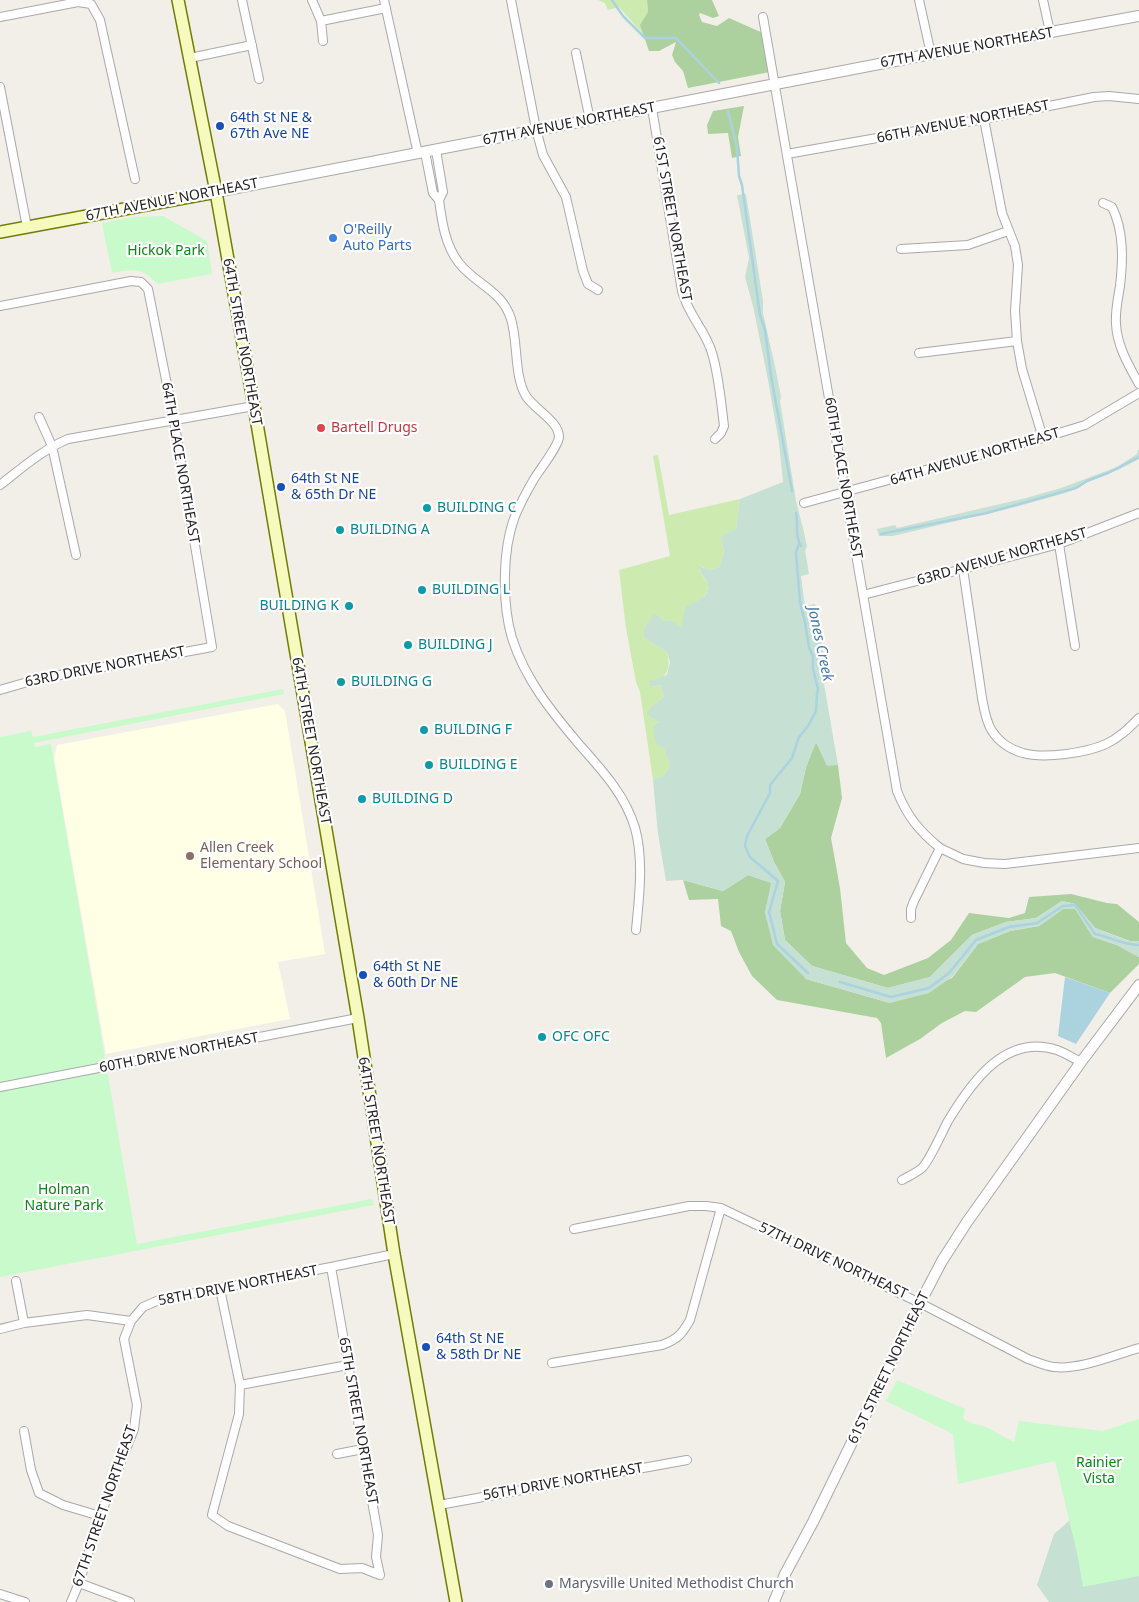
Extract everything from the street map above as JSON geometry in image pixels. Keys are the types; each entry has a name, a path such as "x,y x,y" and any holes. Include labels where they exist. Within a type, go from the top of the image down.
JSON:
{"main road":[{"name":"64TH STREET NORTHEAST","path":"178,0 216,192 254,406 358,1018 394,1254 456,1602"},
{"name":"67TH AVENUE NORTHEAST","path":"0,232 216,192"}],"street":[{"path":"242,0 259,79"},
{"path":"312,0 321,21 323,41"},
{"path":"511,0 536,129 543,155 566,197 583,271 588,284 598,290"},
{"path":"919,0 931,54"},
{"path":"1043,0 1050,32"},
{"path":"0,17 78,2 91,4 100,20 135,179"},
{"path":"321,21 385,4 421,153 433,193 439,200 450,250 459,264 488,287 500,300 511,319 520,381 525,396 557,427 559,438 528,489 514,517 505,568 505,598 508,618 518,654 540,696 616,788 630,813 636,828 640,848 636,930"},
{"name":"67TH AVENUE NORTHEAST","path":"216,192 536,129 1139,16"},
{"name":"60TH PLACE NORTHEAST","path":"763,17 897,791 903,808 917,827 940,848"},
{"path":"190,58 252,45"},
{"path":"576,52 590,120"},
{"path":"0,87 27,227"},
{"name":"66TH AVENUE NORTHEAST","path":"787,154 984,119 1094,97 1115,96 1139,99"},
{"name":"61ST STREET NORTHEAST","path":"652,108 682,291 686,304 712,352 715,367 724,426 715,440"},
{"path":"984,119 1002,213 1015,246 1018,265 1015,311 1017,341 1022,369 1043,438"},
{"path":"436,150 444,192 439,200"},
{"path":"1103,203 1112,207 1116,215 1121,241 1122,266 1116,308 1116,325 1127,362 1139,384"},
{"path":"901,249 968,245 1008,230"},
{"name":"64TH PLACE NORTHEAST","path":"0,306 131,281 141,282 148,289 174,420 212,647"},
{"path":"919,353 1017,341"},
{"name":"64TH AVENUE NORTHEAST","path":"804,503 1085,425 1139,393"},
{"path":"0,485 52,446 68,439 254,406"},
{"path":"39,417 52,446 76,555"},
{"name":"63RD AVENUE NORTHEAST","path":"863,595 1059,544 1139,513"},
{"path":"1059,544 1075,646"},
{"path":"963,569 986,717 992,731 1008,746 1022,753 1039,755 1075,752 1106,744 1121,736 1139,718"},
{"name":"63RD DRIVE NORTHEAST","path":"0,690 38,679 212,647"},
{"path":"911,918 911,909 914,901 940,848 963,859 1005,864 1139,848"},
{"name":"61ST STREET NORTHEAST","path":"774,1602 785,1574 813,1522 920,1302 942,1261 967,1222 1024,1145 1081,1062 1139,985"},
{"name":"60TH DRIVE NORTHEAST","path":"0,1087 358,1018"},
{"path":"902,1180 923,1167 950,1119 982,1072 994,1061 1007,1054 1026,1048 1043,1047 1058,1050 1081,1062"},
{"name":"57TH DRIVE NORTHEAST","path":"574,1229 689,1206 721,1208 920,1302 1028,1359 1044,1365 1066,1368 1078,1366 1139,1348"},
{"path":"552,1363 662,1345 675,1340 683,1332 690,1320 721,1208"},
{"name":"58TH DRIVE NORTHEAST","path":"131,1321 143,1307 159,1300 394,1254"},
{"name":"65TH STREET NORTHEAST","path":"240,1386 239,1414 212,1515 228,1526 340,1569 362,1568 380,1575 376,1557 378,1535 331,1267"},
{"path":"16,1281 24,1323"},
{"path":"220,1289 240,1386 348,1365"},
{"path":"0,1329 24,1323 87,1315 131,1321"},
{"name":"67TH STREET NORTHEAST","path":"71,1602 79,1583 100,1516 134,1428 137,1405 124,1338 131,1321"},
{"path":"24,1432 31,1470 39,1493 63,1505 100,1516"},
{"path":"337,1454 363,1450"},
{"name":"56TH DRIVE NORTHEAST","path":"439,1505 687,1460"},
{"path":"79,1583 130,1602"},
{"path":"0,1594 25,1602"}],"shaded area":[{"path":"746,194 763,301 763,313 781,397 780,401 796,501 807,547 805,550 809,574 801,576 805,606 815,604 824,656 822,657 826,683 824,684 838,765 827,766 816,742 806,767 800,794 780,828 765,839 774,862 785,882 780,911 785,940 812,966 888,988 930,977 972,935 1006,922 1036,918 1062,901 1075,904 1095,928 1129,941 1139,941 1139,957 1117,945 1093,937 1075,909 1063,909 1039,926 1010,931 978,944 952,977 929,993 890,1003 806,979 773,945 765,913 771,883 748,875 723,891 683,880 666,881 658,834 653,780 663,776 670,766 664,748 656,743 653,727 659,722 647,714 653,705 664,697 661,685 651,687 649,681 667,675 670,662 667,652 644,638 644,628 654,614 664,621 671,620 681,628 686,606 701,599 707,593 708,585 699,566 710,570 719,567 724,553 721,536 736,529 740,499 783,482 779,443 768,380 745,277 749,258 737,195"},
{"path":"1138,450 1139,459 1065,493 893,536 879,536 877,529 895,525 897,528 1061,488 1117,467 1137,454"},
{"name":"Allen Creek Elementary School","path":"278,704 285,711 325,954 278,962 290,1019 106,1054 54,759 57,745"},
{"path":"1139,1460 1139,1602 1049,1602 1037,1585 1054,1534"}],"green space":[{"path":"598,0 647,0 648,12 641,25 643,34 619,7 608,10 605,3"},
{"path":"647,0 712,0 719,16 713,18 700,13 702,22 717,26 729,18 763,33 775,71 688,88 683,71 672,55 676,42 659,51 649,51 640,25 648,12"},
{"path":"744,106 738,137 741,156 732,158 728,133 708,134 707,125 713,111"},
{"name":"Hickok Park","path":"163,216 207,241 212,274 157,284 152,278 142,272 131,270 112,273 102,223 133,217"},
{"path":"658,455 669,515 740,499 736,529 721,536 724,553 719,567 710,570 700,566 699,570 708,584 708,591 681,629 671,620 664,621 659,616 644,638 667,652 669,664 666,673 651,687 661,685 664,697 653,705 670,766 663,776 653,780 640,692 636,682 626,628 619,570 670,556 653,456"},
{"name":"Holman Nature Park","path":"283,689 284,694 34,743 35,747 51,744 137,1244 372,1199 374,1205 0,1277 0,737 31,731 33,737"},
{"path":"816,742 827,765 838,765 842,798 831,838 840,888 846,943 867,968 884,975 928,958 951,940 969,913 1009,918 1025,913 1029,897 1071,894 1117,904 1139,922 1139,941 1130,941 1095,928 1075,904 1062,901 1036,918 1006,922 972,935 930,977 888,988 812,966 785,940 780,911 785,882 774,862 765,839 780,828 800,794 806,767"},
{"path":"748,875 772,883 765,913 806,979 890,1003 952,978 978,944 1010,931 1039,926 1063,909 1075,908 1093,937 1117,945 1139,957 1139,964 1110,993 1055,973 1025,977 976,1012 965,1011 886,1058 881,1023 877,1018 777,1000 752,976 739,952 731,931 721,926 718,899 689,900 683,880 723,891"},
{"name":"Rainier Vista","path":"897,1380 965,1409 963,1419 984,1426 1014,1442 1019,1421 1103,1431 1139,1419 1139,1576 1083,1587 1077,1553 1055,1461 958,1484 953,1434 886,1401"}],"water":[{"path":"1065,977 1110,993 1076,1044 1058,1036"}],"waterway":[{"path":"612,0 623,16 645,38 676,38 719,83"},
{"path":"728,111 737,148 739,176 742,185 760,315 765,330 771,376 792,491"},
{"name":"Jones Creek","path":"881,534 987,513 1076,488 1139,457"},
{"path":"796,513 798,537 801,546"},
{"name":"Jones Creek","path":"799,544 796,552 800,602 809,647 813,656 813,669 818,689 816,711 808,726 799,737 792,758 770,785 770,793 747,836 745,846 750,857 778,881 769,912 777,944 808,973"},
{"name":"Jones Creek","path":"840,982 891,997 929,988 949,973 976,940 1009,927 1037,923 1063,906 1075,905 1095,934 1127,944 1139,945"}],"place":[{"name":"64th St NE & 67th Ave NE","path":"220,126"},
{"name":"O'Reilly Auto Parts","path":"333,238"},
{"name":"Bartell Drugs","path":"321,428"},
{"name":"64th St NE & 65th Dr NE","path":"281,487"},
{"name":"BUILDING C","path":"427,508"},
{"name":"BUILDING A","path":"340,530"},
{"name":"BUILDING L","path":"422,590"},
{"name":"BUILDING K","path":"349,606"},
{"name":"BUILDING J","path":"408,645"},
{"name":"BUILDING G","path":"341,682"},
{"name":"BUILDING F","path":"424,730"},
{"name":"BUILDING E","path":"429,765"},
{"name":"BUILDING D","path":"362,799"},
{"name":"Allen Creek Elementary School","path":"190,856"},
{"name":"64th St NE & 60th Dr NE","path":"363,975"},
{"name":"OFC OFC","path":"542,1037"},
{"name":"64th St NE & 58th Dr NE","path":"426,1347"},
{"name":"Marysville United Methodist Church","path":"549,1584"}]}
